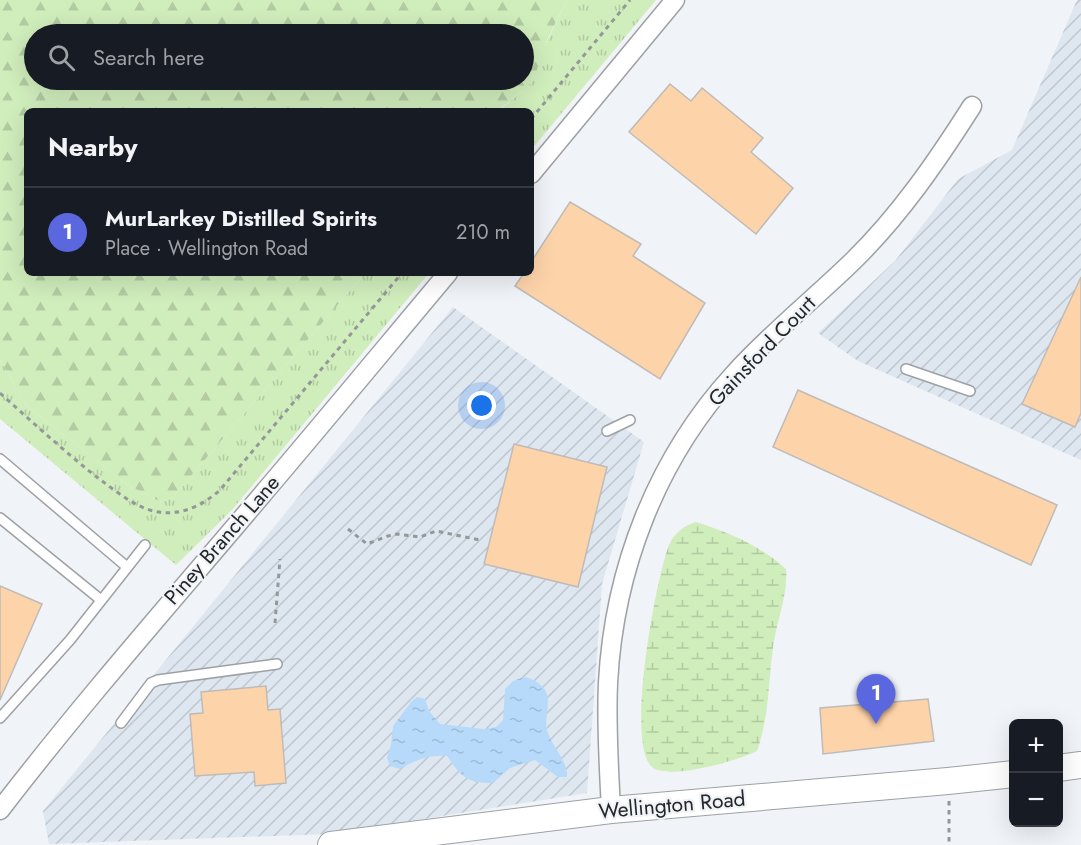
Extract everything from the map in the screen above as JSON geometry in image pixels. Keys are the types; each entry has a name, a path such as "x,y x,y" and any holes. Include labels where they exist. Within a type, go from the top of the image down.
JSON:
{"main road":[{"path":"1063,767 1081,765"},
{"name":"Wellington Road","path":"331,845 611,810 1009,775"}],"street":[{"path":"534,170 675,0"},
{"name":"Gainsford Court","path":"611,810 607,728 612,637 625,574 637,533 663,476 709,404 733,375 772,334 852,261 882,230 920,183 972,106"},
{"name":"Piney Branch Lane","path":"0,810 33,766 170,600 269,487 445,276"}],"lane":[{"path":"906,369 970,391"},
{"path":"606,431 630,420"},
{"path":"0,459 127,567"},
{"path":"0,518 101,600"},
{"path":"0,718 70,639 145,544"},
{"path":"121,723 151,683 158,680 277,664"}],"path":[{"path":"534,115 630,0"},
{"path":"0,393 73,458 114,490 153,511 182,512 197,507 220,490 399,276"},
{"path":"348,530 367,544 397,534 420,537 436,531 480,540"},
{"path":"275,623 280,559"},
{"path":"948,781 949,845"}],"shaded area":[{"path":"1077,0 1081,0 1081,460 858,361 818,333 895,261 958,179 1012,150"},
{"path":"453,307 644,442 602,584 587,793 328,834 49,844 43,811"}],"green space":[{"path":"0,0 567,0 547,40 534,78 534,24 24,24 24,90 524,90 501,108 24,108 24,276 362,276 172,498 161,502 126,484 26,405 0,360"},
{"path":"567,0 656,0 534,146 534,108 502,108 523,90 534,90 534,68"},
{"path":"362,276 427,276 232,510 176,565 0,419 0,360 26,405 126,484 161,502 172,498"},
{"path":"696,522 720,530 766,553 786,569 786,587 774,641 764,724 757,751 704,768 673,772 661,771 652,767 644,752 641,727 642,695 651,624 663,563 669,545 680,530"}],"water":[{"path":"524,677 537,682 546,692 547,730 565,765 567,777 558,777 535,760 510,768 493,783 471,780 456,769 447,756 423,759 400,769 390,766 387,758 393,726 417,697 425,699 429,711 440,724 484,729 496,727 503,720 505,689 513,681"}],"building":[{"path":"670,84 691,101 702,88 763,138 751,152 793,188 756,234 629,132"},
{"path":"570,202 641,244 633,256 705,303 660,379 515,286 522,276 534,276 534,257"},
{"path":"1081,277 1081,413 1075,427 1022,404"},
{"path":"798,390 1057,505 1031,565 773,447"},
{"path":"514,444 607,467 578,587 484,564"},
{"path":"0,586 42,604 0,700"},
{"path":"266,686 268,710 280,709 286,783 255,786 254,772 195,776 190,714 203,713 201,692"},
{"path":"928,699 934,741 823,754 820,708"}],"place":[{"name":"MurLarkey Distilled Spirits","path":"876,724"}]}
